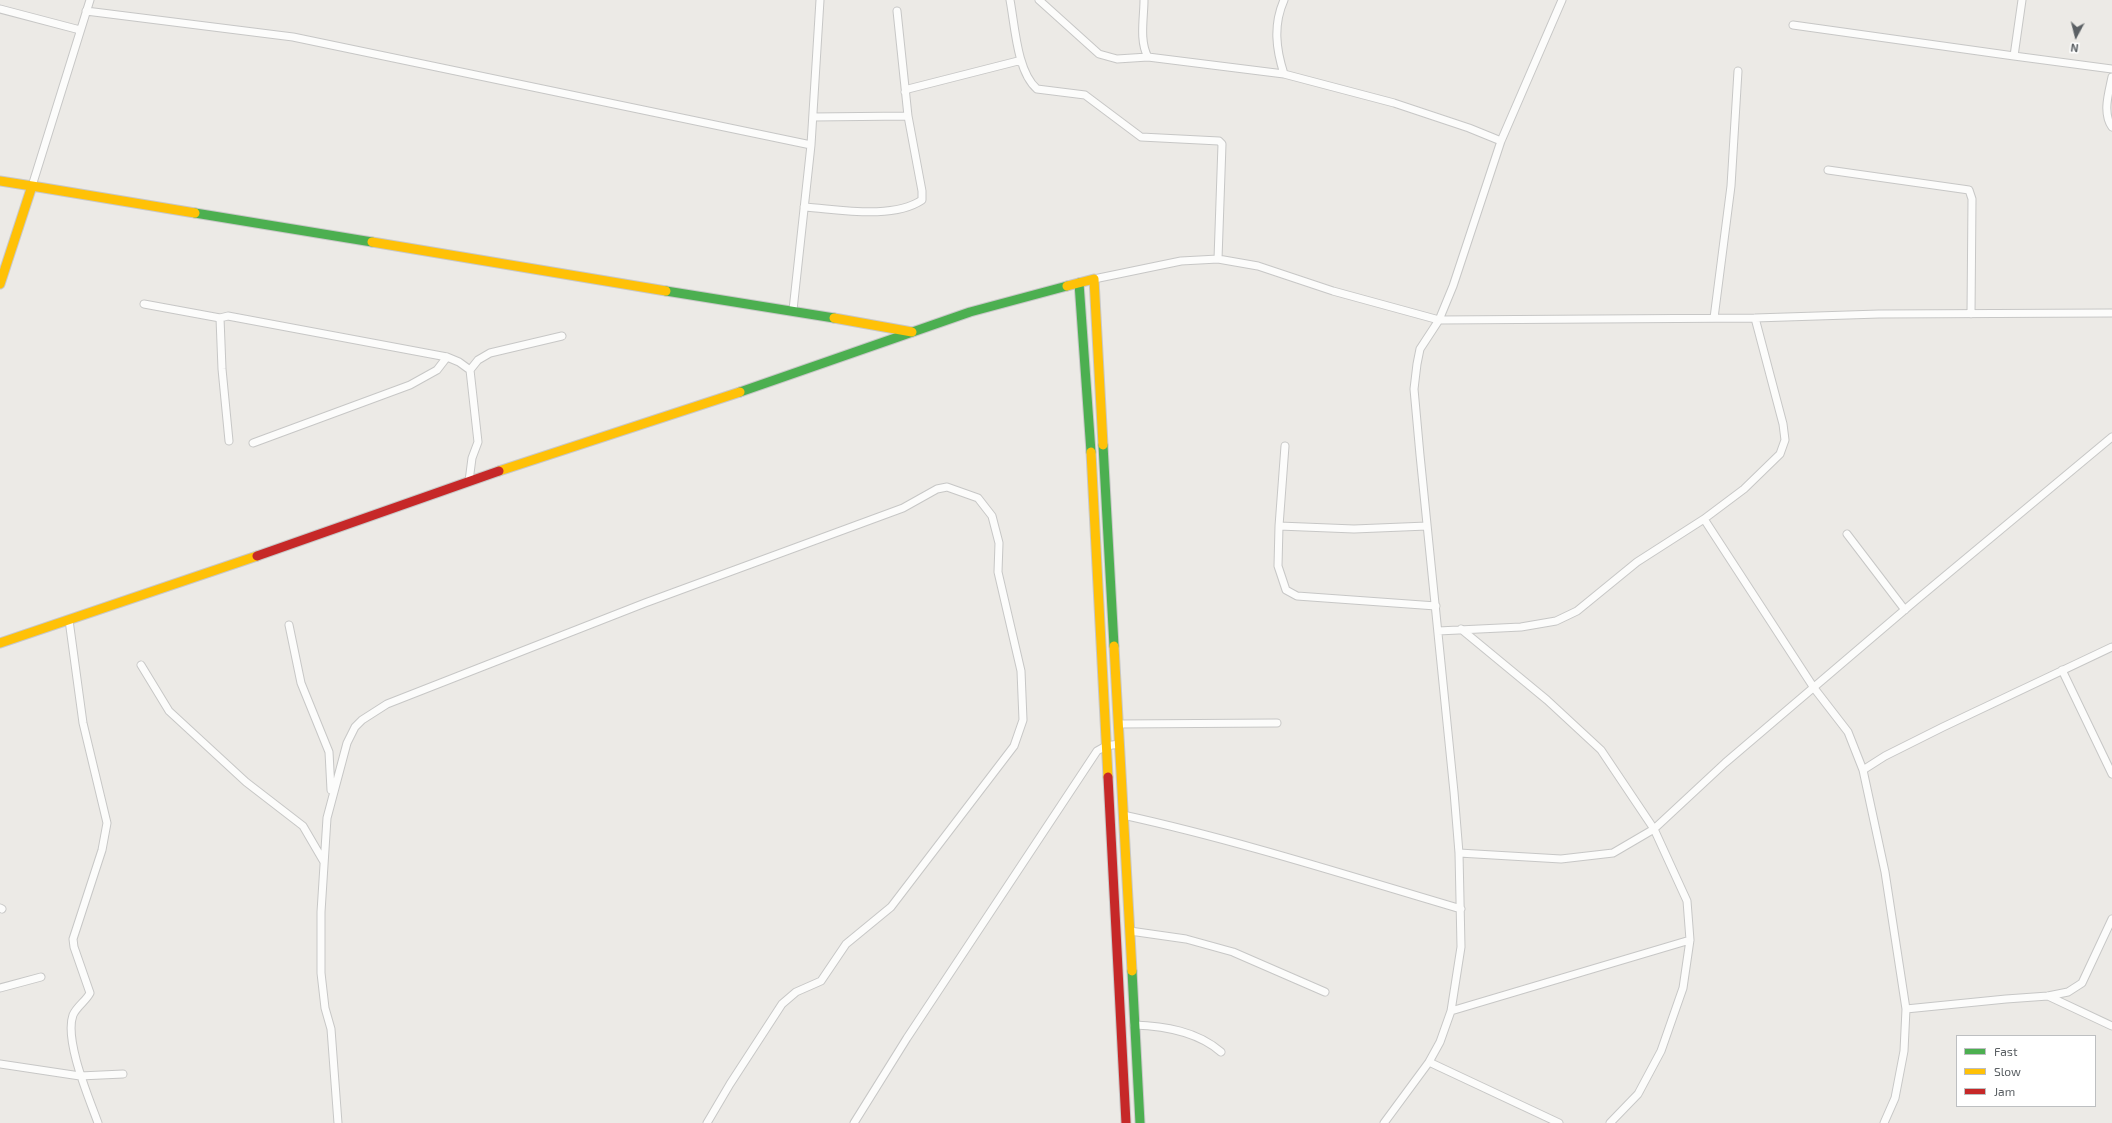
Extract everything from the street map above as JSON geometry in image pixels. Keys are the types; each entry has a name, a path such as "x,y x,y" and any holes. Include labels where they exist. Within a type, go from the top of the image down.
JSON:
{"street":[{"path":"0,284 90,0"},
{"path":"793,310 811,145 820,0"},
{"path":"1010,0 1020,62 1031,85 1037,89 1086,95 1142,137 1219,141 1222,144 1218,259"},
{"path":"1039,0 1099,54 1117,59 1148,57 1284,74 1394,103 1469,128 1501,141"},
{"path":"1144,0 1143,39 1144,50 1148,57"},
{"path":"1284,0 1276,29 1277,53 1284,74"},
{"path":"1384,1123 1429,1062 1440,1042 1451,1011 1461,947 1459,853 1414,389 1420,349 1439,320 1501,141 1562,0"},
{"path":"2014,56 2022,0"},
{"path":"0,9 80,30"},
{"path":"86,11 293,37 811,145"},
{"path":"804,207 875,211 901,209 913,206 922,200 922,191 908,116 897,11"},
{"path":"1793,25 2112,69"},
{"path":"905,92 908,89 1018,61 1020,62"},
{"path":"1714,318 1730,186 1738,71"},
{"path":"2112,77 2107,101 2107,114 2112,127"},
{"path":"813,117 908,116"},
{"path":"1828,170 1969,190 1972,199 1971,314"},
{"path":"0,181 678,294 793,310 913,332"},
{"path":"0,643 469,481 718,399 970,312 1094,279 1181,262 1218,259 1258,266 1333,291 1439,320 1755,318 1879,314 2112,313"},
{"path":"1094,279 1140,1123"},
{"path":"1079,283 1088,404 1126,1123"},
{"path":"144,304 220,318 228,316 447,357 459,362 470,370"},
{"path":"220,318 222,369 229,441"},
{"path":"1438,630 1521,627 1556,621 1577,611 1637,562 1704,519 1744,489 1780,454 1785,440 1783,424 1755,318"},
{"path":"469,481 472,458 478,442 470,370 478,360 490,353 562,336"},
{"path":"253,443 410,385 437,370 447,357"},
{"path":"1459,853 1561,859 1613,852 1654,829 1726,763 1904,610 2112,437"},
{"path":"1286,446 1279,526 1278,566 1286,590 1297,596 1436,606"},
{"path":"338,1123 331,1029 325,1008 321,973 321,912 327,818 331,796 348,743 355,727 362,720 387,704 645,603 903,508 937,489 948,487 978,498 992,516 999,543 998,572 1021,671 1023,720 1014,746 891,907 846,944 821,981 796,992 782,1004 730,1084 707,1123"},
{"path":"1704,519 1814,688 1848,732 1863,770 1885,872 1906,1010 1904,1051 1895,1098 1884,1123"},
{"path":"1279,526 1354,529 1427,526"},
{"path":"1847,534 1904,610"},
{"path":"69,620 83,723 107,823 102,850 73,939 74,947 90,993 73,1015 72,1026 80,1076 98,1123"},
{"path":"288,625 301,683 329,752 331,796"},
{"path":"1461,629 1547,700 1601,750 1654,829 1687,901 1690,940 1683,988 1660,1051 1638,1094 1610,1123"},
{"path":"1863,770 1885,756 1925,736 2112,647"},
{"path":"141,665 169,712 240,776 303,826 324,862"},
{"path":"2062,670 2112,774"},
{"path":"1118,724 1278,723"},
{"path":"854,1123 907,1038 1097,751 1106,746 1119,744"},
{"path":"1123,815 1185,828 1239,843 1461,909"},
{"path":"1906,1010 2048,996 2068,992 2082,983 2112,919"},
{"path":"1130,931 1186,939 1233,952 1325,992"},
{"path":"1451,1011 1690,940"},
{"path":"0,988 41,977"},
{"path":"2048,996 2112,1026"},
{"path":"1134,1025 1162,1026 1189,1034 1213,1046 1221,1052"},
{"path":"1429,1062 1559,1123"},
{"path":"0,1064 80,1076 124,1074"}],"traffic: fast":[{"path":"195,213 372,242"},
{"path":"1079,283 1091,452"},
{"path":"740,392 970,312 1067,286"},
{"path":"666,291 834,318"},
{"path":"1103,445 1114,646"},
{"path":"1132,971 1140,1123"}],"traffic: slow":[{"path":"0,181 32,186 0,284"},
{"path":"32,186 195,213"},
{"path":"372,242 666,291"},
{"path":"1067,286 1094,279 1103,445"},
{"path":"834,318 912,332"},
{"path":"499,471 740,392"},
{"path":"1091,452 1108,777"},
{"path":"0,643 257,556"},
{"path":"1114,646 1132,971"}],"traffic: jam":[{"path":"257,556 499,471"},
{"path":"1108,777 1126,1123"}]}
